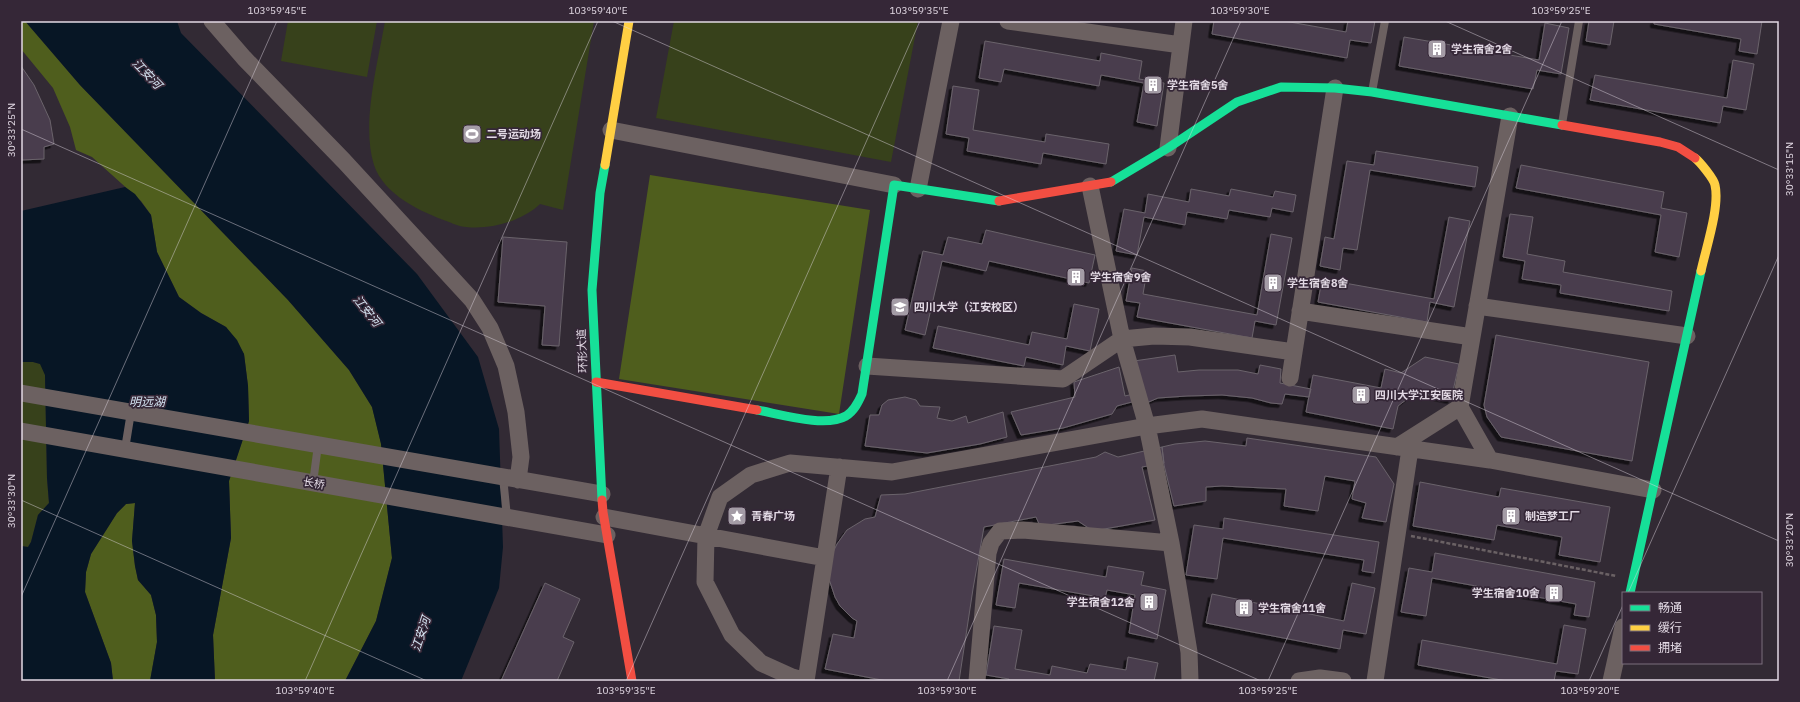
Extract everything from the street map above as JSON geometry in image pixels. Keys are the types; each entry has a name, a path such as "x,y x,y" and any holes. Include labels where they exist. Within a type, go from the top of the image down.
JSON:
{"street":[{"path":"212,21 244,58 397,217 472,300 490,328 506,366 516,412 521,457 507,478"},
{"name":"环形大道","path":"629,21 600,193 592,290 604,517 632,681"},
{"path":"918,189 951,21"},
{"path":"1008,21 1181,45"},
{"path":"1168,148 1184,21"},
{"path":"611,130 894,185 1001,201 1110,183 1168,148 1237,102 1281,87 1335,88 1372,92 1678,147 1699,161 1716,184 1716,204 1630,592"},
{"path":"1290,378 1335,88"},
{"path":"1490,460 1460,407 1510,116"},
{"path":"596,382 815,420 830,421 846,418 858,405 862,394 894,185"},
{"path":"1090,186 1122,339 1147,426 1172,543 1189,652 1190,681"},
{"path":"1477,306 1687,336"},
{"path":"1300,311 1472,337"},
{"path":"867,366 1063,379 1122,339 1154,336 1190,337 1294,352"},
{"path":"21,393 602,494"},
{"path":"1404,448 1460,407"},
{"path":"839,467 806,681 792,677 761,663 732,635 705,582 706,536 720,497 751,475 790,463 839,467 892,472 1147,426 1202,419 1490,460 1653,490"},
{"name":"长桥","path":"21,431 607,535"},
{"path":"1375,681 1405,487 1404,448"},
{"path":"604,517 825,558"},
{"path":"977,681 988,553 991,543 1000,531 1023,530 1172,543"},
{"path":"1611,681 1622,632"},
{"path":"1298,681 1320,678 1343,681"}],"lane":[{"path":"1372,92 1385,21"},
{"path":"1562,125 1579,21"},
{"path":"125,449 131,412"},
{"path":"313,483 318,445"},
{"path":"505,517 507,478"}],"path":[{"path":"1397,533 1633,580"}],"green space":[{"path":"21,21 25,21 80,85 288,300 349,370 372,407 381,443 392,558 376,621 345,681 215,681 213,635 231,538 229,481 249,421 248,386 244,354 226,327 201,313 179,297 157,252 151,215 141,201 92,157 76,150 70,127 53,88 21,49"},
{"path":"288,21 377,21 367,77 281,61"},
{"name":"二号运动场","path":"385,21 594,21 563,210 540,204 533,210 515,220 506,223 496,226 476,228 464,227 427,213 405,201 386,185 379,176 374,165 370,149 369,131 372,93"},
{"path":"674,21 918,21 891,162 656,118"},
{"path":"650,175 870,210 839,414 619,379"},
{"path":"21,362 41,364 45,375 47,478 49,503 38,515 31,542 28,547 21,546"},
{"path":"135,503 132,541 135,566 138,580 151,595 156,615 157,642 150,681 113,681 111,663 85,592 86,572 91,554 117,513 126,504"}],"water":[{"name":"江安河","path":"25,21 177,21 181,33 417,274 478,357 499,429 503,547 499,588 461,681 345,681 376,621 392,558 381,444 372,407 349,370 288,300 80,85"},
{"name":"明远湖","path":"125,187 135,194 151,215 157,252 179,297 201,313 226,327 237,340 244,354 248,386 249,421 229,481 231,538 213,635 215,681 150,681 157,642 156,615 151,595 138,580 135,566 132,541 135,503 126,504 117,513 91,554 86,572 85,592 111,663 113,681 21,681 21,546 28,547 31,542 38,515 49,503 47,478 45,375 40,364 33,362 21,362 21,211"}],"building":[{"path":"1214,21 1284,21 1346,32 1348,21 1375,21 1371,43 1350,40 1347,58 1212,34"},
{"path":"1589,21 1614,21 1610,45 1586,41"},
{"path":"1654,21 1762,21 1757,54 1739,51 1741,39 1654,24"},
{"name":"学生宿舍2舍","path":"1545,23 1569,28 1561,74 1537,70 1533,89 1399,66 1404,37 1539,60"},
{"name":"学生宿舍5舍","path":"985,41 1100,61 1101,53 1142,61 1139,79 1164,83 1157,126 1137,122 1144,83 1101,75 1099,86 1004,69 1001,82 979,78"},
{"path":"1733,60 1754,64 1746,110 1723,106 1720,123 1590,100 1595,75 1727,98"},
{"path":"21,66 34,85 50,120 54,144 44,147 44,159 21,160"},
{"path":"953,86 979,90 973,130 1045,142 1046,134 1109,144 1106,164 1043,153 1041,164 967,151 969,138 946,134"},
{"path":"1376,151 1478,167 1475,187 1370,170 1357,250 1343,248 1340,270 1320,266 1325,237 1334,239 1347,161 1374,165"},
{"path":"1521,165 1664,192 1661,208 1687,213 1679,257 1655,252 1661,215 1516,188"},
{"path":"1191,189 1229,196 1231,189 1273,197 1275,191 1296,195 1293,212 1272,208 1270,217 1229,210 1227,219 1187,212 1185,225 1144,217 1137,255 1116,251 1124,209 1145,213 1148,194 1189,202"},
{"path":"1510,214 1533,217 1527,254 1565,261 1563,272 1672,291 1669,311 1560,293 1561,285 1522,279 1525,261 1503,257"},
{"path":"1449,217 1470,221 1454,307 1430,302 1427,322 1318,302 1322,279 1434,299"},
{"name":"学生宿舍9舍","path":"986,230 1095,255 1089,283 989,261 986,271 942,261 925,335 905,330 923,251 943,255 948,237 982,244"},
{"name":"学生宿舍8舍","path":"1271,234 1292,238 1276,325 1255,321 1252,338 1137,317 1140,303 1126,301 1132,268 1147,271 1143,294 1257,315"},
{"path":"503,237 567,242 559,346 542,345 545,306 498,302"},
{"name":"学生宿舍9舍","path":"1074,304 1099,309 1090,351 1066,346 1063,365 1026,357 1024,366 933,348 938,326 1029,345 1032,332 1067,339"},
{"path":"1496,335 1649,362 1632,461 1501,437 1487,417 1484,405"},
{"path":"1175,355 1178,372 1199,370 1238,370 1258,374 1260,365 1281,369 1280,383 1311,389 1309,397 1285,394 1282,404 1252,398 1222,395 1187,396 1158,398 1144,404 1134,361"},
{"name":"四川大学江安医院","path":"1425,357 1459,364 1451,400 1416,392 1398,406 1393,429 1306,412 1313,375 1381,388 1385,369 1401,373"},
{"path":"1119,367 1125,396 1141,392 1143,399 1117,406 1112,414 1063,428 1021,435 1011,412 1075,397 1074,382"},
{"path":"905,397 916,400 920,406 940,407 937,418 952,421 966,416 968,423 1003,412 1007,437 980,444 927,453 865,446 870,415 879,415 882,405 888,400"},
{"path":"1247,438 1376,457 1394,484 1386,522 1362,518 1366,503 1352,499 1355,481 1325,476 1318,511 1284,506 1286,489 1222,486 1206,487 1206,501 1174,506 1164,465 1162,447 1205,441 1246,446"},
{"path":"1162,447 1164,463 1142,467 1155,520 1093,531 1078,521 1040,526 1036,517 984,527 959,681 887,681 825,669 833,634 854,638 857,621 840,606 835,597 829,579 832,554 847,530 865,519 875,517 881,495 905,494 1096,457 1105,452 1118,457"},
{"name":"制造梦工厂","path":"1420,482 1499,497 1501,488 1610,507 1600,562 1559,555 1562,537 1497,525 1494,540 1413,526"},
{"path":"1224,518 1379,542 1374,573 1362,571 1364,560 1223,538 1217,579 1186,575 1194,525 1223,529"},
{"name":"学生宿舍10舍","path":"1435,553 1595,582 1589,617 1574,615 1576,604 1432,578 1426,616 1401,612 1409,568 1432,572"},
{"name":"学生宿舍12舍","path":"1004,559 1106,577 1108,566 1144,572 1141,585 1166,590 1157,639 1129,633 1135,595 1107,590 1105,598 1019,583 1015,608 996,605"},
{"path":"545,583 580,599 563,637 574,642 557,681 501,681"},
{"name":"学生宿舍11舍","path":"1352,583 1375,588 1366,634 1343,630 1340,649 1206,623 1212,594 1344,621"},
{"path":"1564,625 1586,629 1578,674 1556,671 1554,681 1507,681 1418,665 1422,640 1557,664"},
{"path":"994,626 1022,630 1015,669 1050,675 1052,666 1087,673 1090,664 1126,670 1128,657 1158,663 1154,681 1009,681 1009,679 986,675"}],"traffic: fast":[{"path":"1111,182 1168,148 1237,102 1281,87 1335,88 1372,92 1562,125"},
{"path":"602,500 592,290 600,193 605,165"},
{"path":"757,410 802,419 826,421 846,416 857,404 862,394 894,185 999,201"},
{"path":"1630,592 1701,271"}],"traffic: slow":[{"path":"605,165 629,21"},
{"path":"1695,158 1712,179 1715,185 1716,194 1714,216 1701,271"}],"traffic: jam":[{"path":"1562,125 1660,142 1678,147 1695,158"},
{"path":"999,201 1111,182"},
{"path":"596,382 757,410"},
{"path":"602,500 632,681"}],"place":[{"name":"学生宿舍2舍","path":"1437,49"},
{"name":"学生宿舍5舍","path":"1153,85"},
{"name":"二号运动场","path":"472,134"},
{"name":"学生宿舍9舍","path":"1076,277"},
{"name":"学生宿舍8舍","path":"1273,283"},
{"name":"四川大学（江安校区）","path":"900,307"},
{"name":"四川大学江安医院","path":"1361,395"},
{"name":"青春广场","path":"737,516"},
{"name":"制造梦工厂","path":"1511,516"},
{"name":"学生宿舍10舍","path":"1554,593"},
{"name":"学生宿舍12舍","path":"1149,602"},
{"name":"学生宿舍11舍","path":"1244,608"}]}
